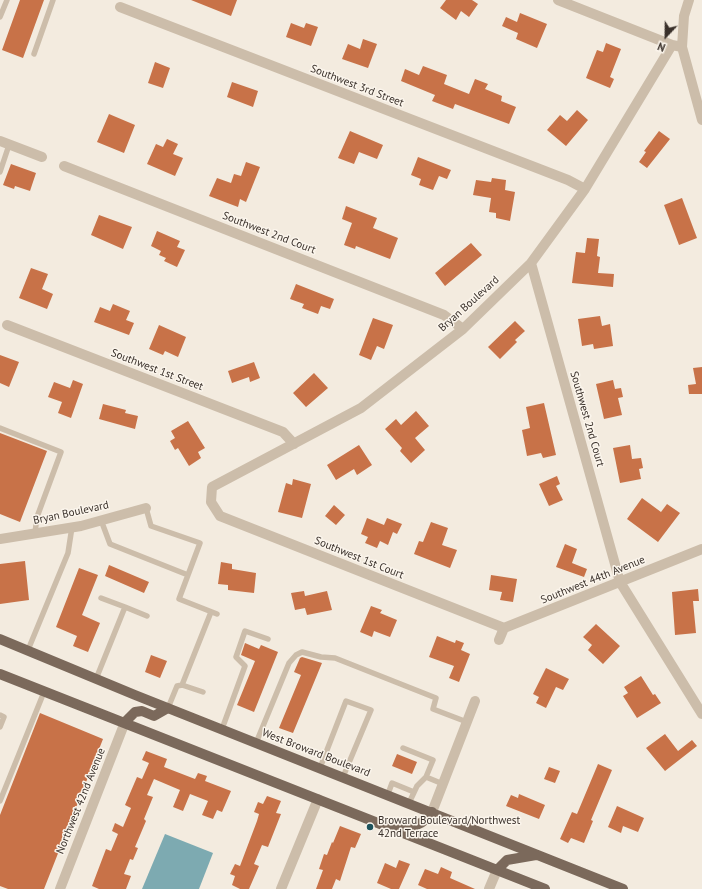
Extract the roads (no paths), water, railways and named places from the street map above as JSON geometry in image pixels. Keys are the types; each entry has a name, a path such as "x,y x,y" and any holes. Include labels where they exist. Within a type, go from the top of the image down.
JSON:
{"main road":[{"name":"West Broward Boulevard","path":"0,639 168,708 388,794 623,889"},
{"path":"0,674 125,722 545,889"},
{"path":"125,722 135,712 142,711 154,716 168,708"},
{"path":"395,830 417,826 427,819 432,812"},
{"path":"496,870 507,860 538,855"}],"street":[{"path":"558,0 677,46"},
{"path":"689,0 677,46 702,120"},
{"name":"Southwest 3rd Street","path":"120,7 568,180 585,189"},
{"name":"Bryan Boulevard","path":"211,502 212,487 361,408 463,329 530,263 585,189 677,46"},
{"path":"5,143 42,157"},
{"name":"Southwest 2nd Court","path":"64,166 444,315 463,329"},
{"name":"Southwest 2nd Court","path":"530,263 620,582"},
{"name":"Southwest 1st Street","path":"7,325 283,432 294,444"},
{"name":"Southwest 1st Court","path":"211,502 220,516 504,628"},
{"name":"Bryan Boulevard","path":"0,539 72,527 146,508"},
{"name":"Southwest 44th Avenue","path":"504,628 702,549"},
{"path":"620,582 702,714"},
{"path":"499,640 504,628"},
{"path":"432,812 476,701"},
{"name":"Northwest 42nd Avenue","path":"60,889 125,722"},
{"path":"282,889 318,799"},
{"path":"489,889 496,870"}],"lane":[{"path":"0,17 6,0"},
{"path":"34,54 53,0"},
{"path":"0,169 5,143"},
{"path":"0,428 61,452 37,518 35,533"},
{"path":"146,508 151,526 200,543 179,599 214,613 182,685"},
{"path":"101,520 110,544 188,575"},
{"path":"28,650 68,553 72,527"},
{"path":"101,598 147,616"},
{"path":"96,679 125,607"},
{"path":"222,729 245,666 236,657 245,631 268,639"},
{"path":"256,742 289,663 296,655 302,652 321,657 335,658 436,698 433,709 468,722"},
{"path":"168,708 177,686 182,685 203,692"},
{"path":"0,801 44,692"},
{"path":"320,768 346,700 371,710 343,777"},
{"path":"0,715 4,717 0,727"},
{"path":"403,748 433,760 426,777 417,786 409,803"},
{"path":"426,777 443,784"},
{"path":"388,794 392,783 414,792"}],"water":[{"path":"165,834 213,853 199,889 142,889"}],"place":[{"name":"Broward Boulevard/Northwest 42nd Terrace","path":"370,827"}]}
